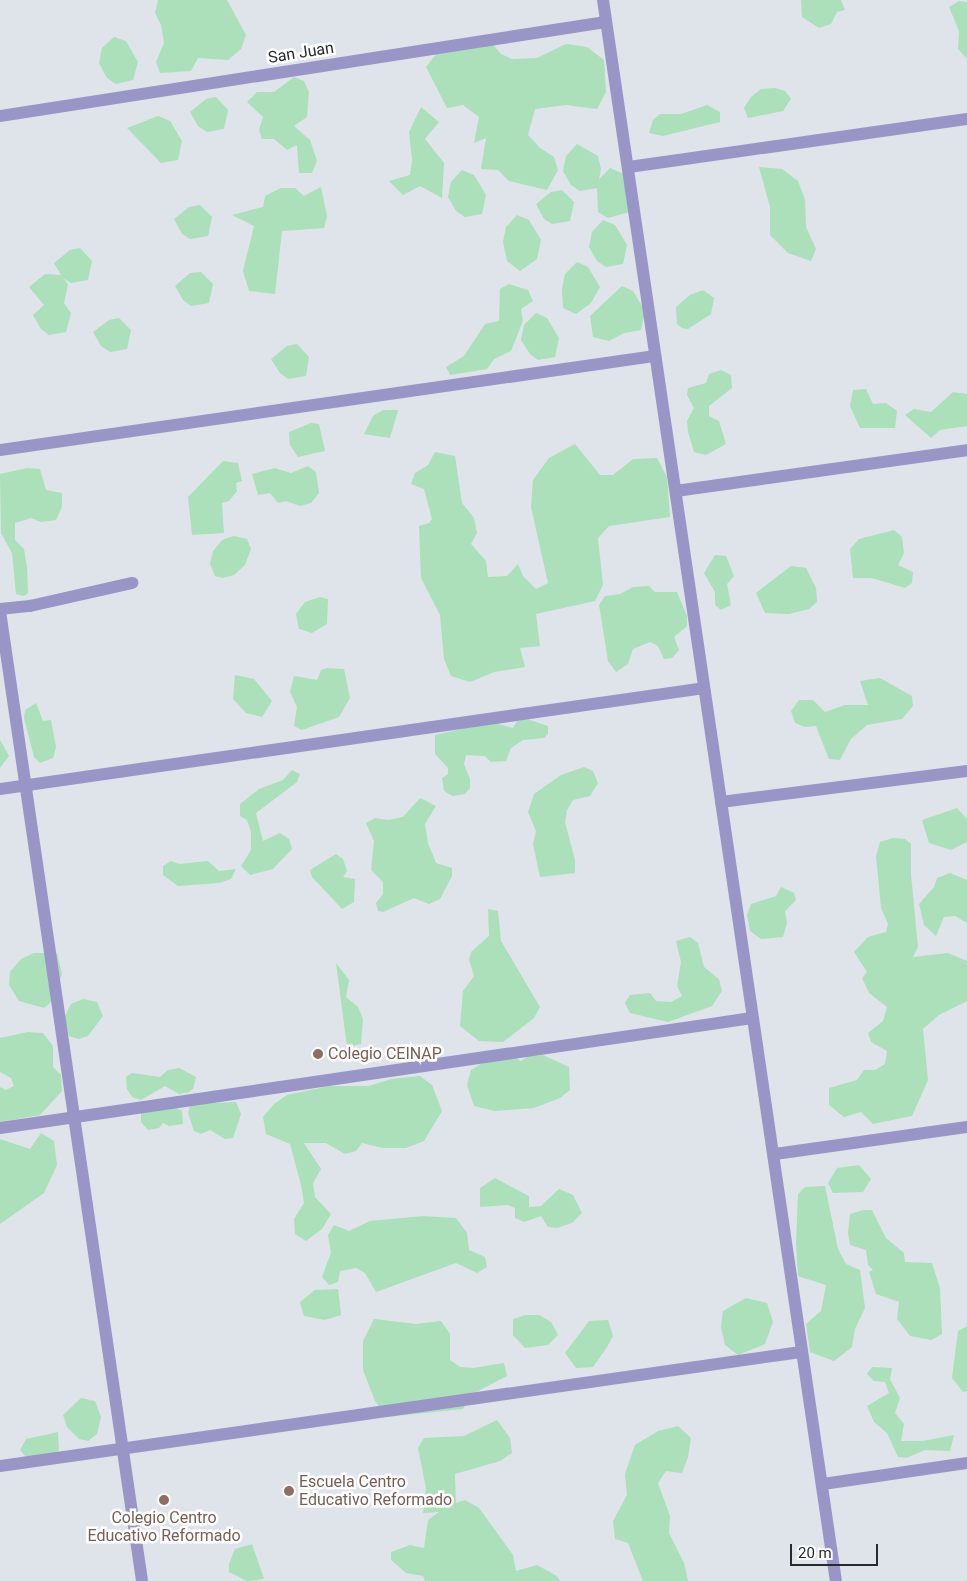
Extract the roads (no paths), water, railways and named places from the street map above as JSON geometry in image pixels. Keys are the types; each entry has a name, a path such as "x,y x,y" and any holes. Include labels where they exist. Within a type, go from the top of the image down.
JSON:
{"street":[{"path":"603,0 629,167 752,1018 775,1154 801,1352 824,1484 836,1581"},
{"name":"San Juan","path":"0,116 606,22"},
{"path":"629,167 967,119"},
{"path":"0,450 655,356"},
{"path":"676,491 967,450"},
{"path":"132,583 30,606 0,610 142,1581"},
{"path":"0,788 704,688"},
{"path":"721,802 967,771"},
{"path":"0,1128 752,1018"},
{"path":"775,1154 967,1127"},
{"path":"0,1466 801,1352"},
{"path":"824,1484 967,1463"}],"place":[{"name":"Colegio CEINAP","path":"318,1054"},
{"name":"Escuela Centro Educativo Reformado","path":"289,1491"},
{"name":"Colegio Centro Educativo Reformado","path":"164,1500"}]}
